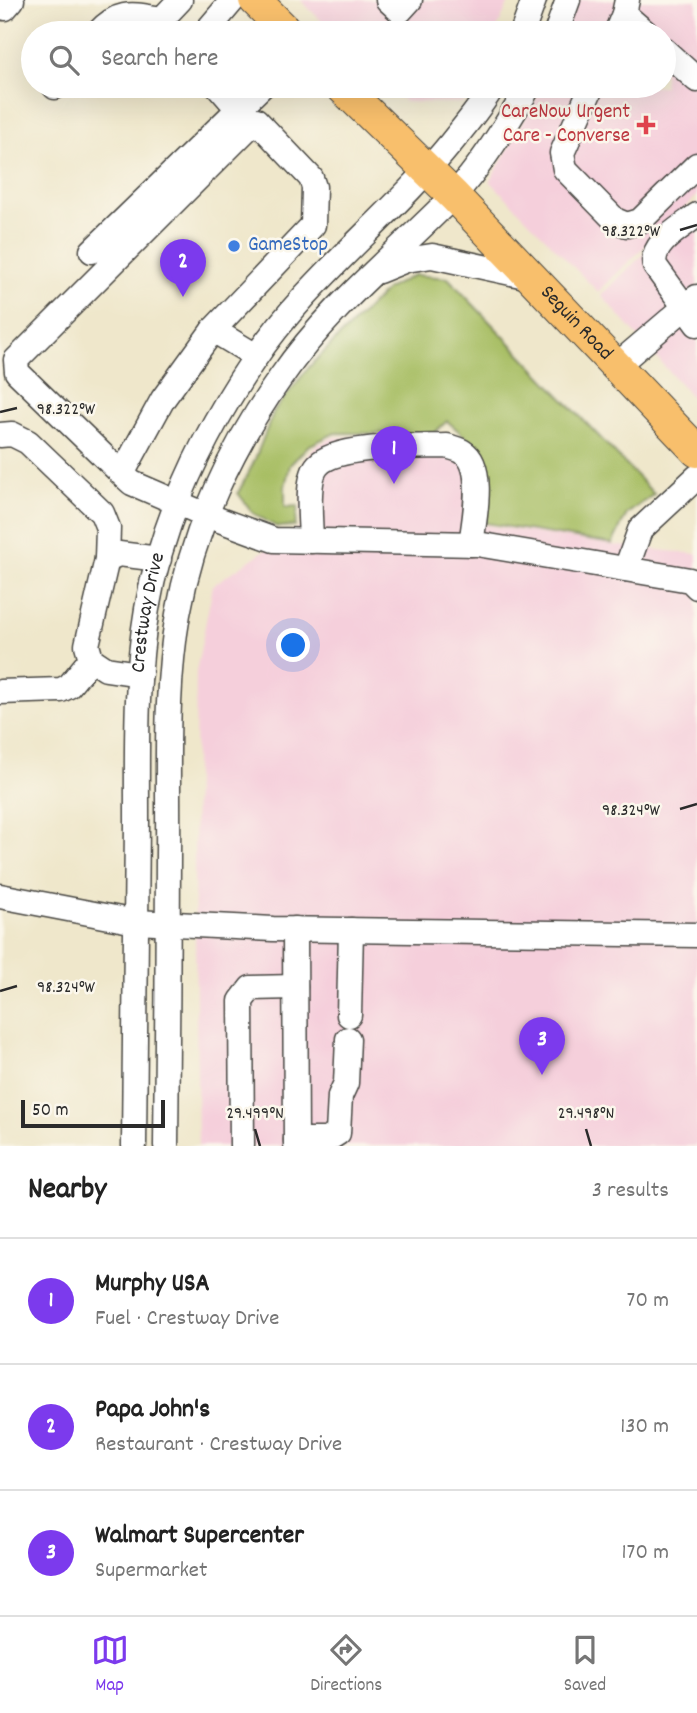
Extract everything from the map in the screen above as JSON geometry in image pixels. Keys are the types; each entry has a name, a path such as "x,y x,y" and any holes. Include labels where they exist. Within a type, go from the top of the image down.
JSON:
{"main road":[{"path":"254,0 276,21"},
{"name":"Seguin Road","path":"353,98 454,195 697,451"}],"street":[{"path":"113,21 122,15 162,19 180,0"},
{"path":"215,21 233,0"},
{"path":"388,0 400,11 410,0"},
{"path":"526,21 534,0"},
{"path":"560,21 568,0"},
{"path":"676,61 697,80"},
{"path":"228,98 238,109"},
{"path":"92,251 249,98"},
{"name":"Crestway Drive","path":"134,1146 140,674 147,609 177,502 208,435 256,356 286,315 428,172 486,98"},
{"name":"Crestway Drive","path":"166,1146 170,712 174,646 189,567 206,515 236,450 278,380 310,336 454,195 508,122 522,98"},
{"path":"587,98 562,153 565,169 615,220 627,225 640,221 697,165"},
{"path":"122,474 163,399 213,330 311,229 314,221 314,187 311,178 256,120 16,360 18,372 122,474 139,488 274,540 471,544 690,580 697,587"},
{"path":"616,366 693,310 653,261 658,246 697,215"},
{"path":"369,276 406,260 432,256 530,277"},
{"path":"213,330 256,356"},
{"path":"0,435 12,435 28,442 102,513 108,528 107,559 87,645 91,659 106,669 140,674"},
{"path":"311,541 310,485 317,466 337,453 447,446 463,452 472,461 476,477 471,544"},
{"path":"626,569 640,530 697,477"},
{"path":"107,559 119,554 159,559"},
{"path":"0,692 61,690 69,686 91,659"},
{"path":"0,896 136,922 295,929 697,935"},
{"path":"295,929 296,1143 327,1140 338,1133 340,1096 346,1083 351,930"},
{"path":"242,1146 241,1001 251,988 295,986"},
{"path":"341,1146 349,1137 353,1126 355,1096 346,1083"}],"shaded area":[{"path":"300,0 510,0 500,21 322,21"},
{"path":"577,0 697,0 697,196 598,292 490,181 536,98 676,98 676,21 569,21"},
{"path":"401,98 465,98 463,103 405,102"},
{"path":"697,202 697,403 601,295"},
{"path":"334,437 460,437 473,445 484,525 611,545 697,554 697,1146 198,1146 194,862 196,672 213,585 301,526 303,461 315,446"}],"green space":[{"path":"414,275 448,278 654,494 627,514 612,544 485,523 489,488 486,464 473,445 447,421 433,434 335,433 308,446 290,465 285,486 285,507 298,506 295,526 277,527 253,513 238,493 274,411 310,366 387,289"}],"place":[{"name":"CareNow Urgent Care - Converse","path":"646,125"},
{"name":"GameStop","path":"234,246"},
{"name":"Papa John's","path":"183,297"},
{"name":"Murphy USA","path":"394,484"},
{"name":"Walmart Supercenter","path":"542,1075"}]}
